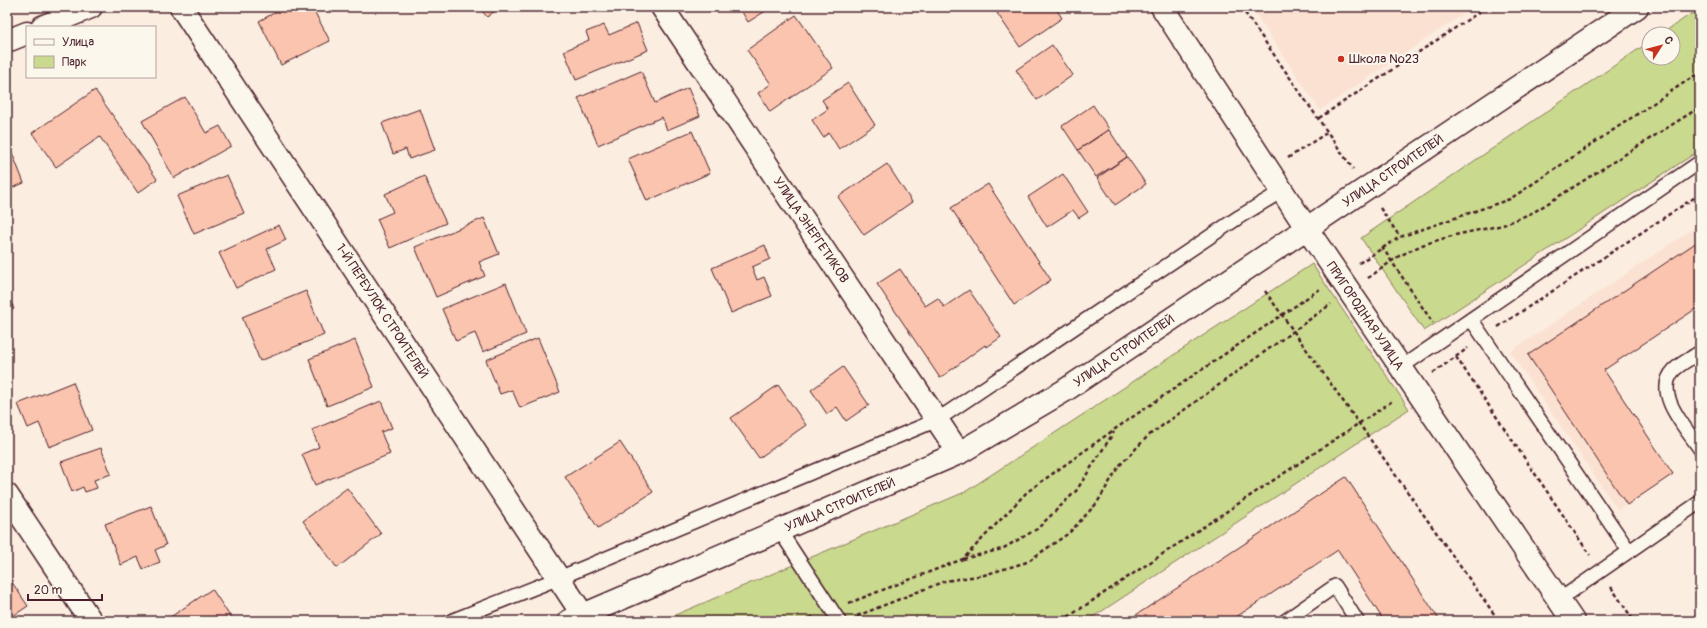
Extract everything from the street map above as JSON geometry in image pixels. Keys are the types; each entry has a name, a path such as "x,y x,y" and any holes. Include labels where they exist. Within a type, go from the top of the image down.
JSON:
{"street":[{"path":"44,26 91,7"},
{"name":"1-Й ПЕРЕУЛОК СТРОИТЕЛЕЙ","path":"181,7 559,578 576,618"},
{"name":"УЛИЦА ЭНЕРГЕТИКОВ","path":"662,7 959,453"},
{"name":"ПРИГОРОДНАЯ УЛИЦА","path":"1162,7 1343,285 1573,621"},
{"name":"УЛИЦА СТРОИТЕЛЕЙ","path":"576,618 959,453 1064,391 1637,7"},
{"path":"7,41 26,33"},
{"path":"7,495 91,621"}],"lane":[{"path":"1400,368 1700,162"},
{"path":"451,621 559,578 938,420 1239,217 1282,191"},
{"path":"1471,319 1629,551"},
{"path":"1700,352 1674,370 1666,385 1669,402 1700,449"},
{"path":"1559,600 1700,502"},
{"path":"780,531 839,621"},
{"path":"1285,621 1335,586 1357,621"}],"path":[{"path":"1241,7 1319,118 1487,7"},
{"path":"852,618 945,581 984,575 1027,562 1069,533 1097,502 1120,466 1148,436 1293,331 1382,247 1419,229 1510,199 1700,72"},
{"path":"963,559 1028,492 1115,429 1282,315 1422,245 1455,235 1503,225 1534,212 1700,107"},
{"path":"1283,162 1328,132"},
{"path":"1062,621 1359,424 1484,337 1700,194"},
{"path":"1382,247 1634,621"},
{"path":"1265,291 1499,621"},
{"path":"804,621 963,559 1002,549 1037,529 1076,491 1115,429"}],"shaded area":[{"name":"Школа №23","path":"1251,7 1474,7 1320,110"},
{"path":"1700,224 1700,240 1528,355 1627,505 1618,510 1510,352"}],"green space":[{"path":"1700,8 1700,150 1424,331 1361,238 1641,47 1641,66 1681,66 1681,26 1673,26"},
{"path":"1312,264 1409,409 1087,621 661,621 965,492"}],"building":[{"path":"285,7 312,7 330,41 281,65 259,21"},
{"path":"479,7 500,7 487,17"},
{"path":"739,7 772,7 748,22"},
{"path":"1006,7 1055,7 1062,18 1020,47 997,13"},
{"path":"796,15 833,68 770,112 758,93 771,84 747,50"},
{"path":"637,23 648,50 576,80 564,51 589,40 586,32 604,25 609,35"},
{"path":"1052,45 1073,75 1037,100 1016,70"},
{"path":"641,71 655,103 688,88 700,116 667,130 662,117 598,145 578,98"},
{"path":"848,83 875,125 839,149 829,133 823,137 812,120 828,109 822,100"},
{"path":"95,90 157,179 138,193 100,137 56,167 32,133"},
{"path":"185,97 206,133 220,126 231,146 174,178 142,121"},
{"path":"1093,105 1109,129 1078,150 1062,126"},
{"path":"420,109 435,150 409,159 406,149 393,154 382,123"},
{"path":"1109,130 1127,157 1096,177 1078,150"},
{"path":"692,131 710,173 647,201 628,159"},
{"path":"7,140 24,183 7,190"},
{"path":"1127,157 1146,184 1115,205 1097,178"},
{"path":"887,164 912,202 864,235 838,197"},
{"path":"1063,174 1088,212 1079,218 1073,210 1047,227 1028,197"},
{"path":"227,175 244,213 194,234 177,196"},
{"path":"424,176 446,223 390,248 377,219 393,212 385,194"},
{"path":"988,184 1051,280 1014,305 951,208"},
{"path":"484,218 499,254 479,262 485,276 436,297 415,247"},
{"path":"279,225 286,240 267,249 276,269 236,288 219,253"},
{"path":"1700,240 1700,306 1604,370 1673,474 1627,505 1528,355"},
{"path":"765,245 770,259 752,267 757,280 764,277 772,296 731,313 712,268"},
{"path":"900,269 925,306 938,298 944,307 969,290 1001,337 987,347 985,345 940,378 877,284"},
{"path":"506,283 526,334 483,352 475,333 456,341 442,309"},
{"path":"306,291 324,335 260,361 242,317"},
{"path":"7,293 14,309 7,312"},
{"path":"538,338 560,392 520,408 512,390 500,394 486,360"},
{"path":"355,340 374,387 327,406 309,359"},
{"path":"843,367 869,405 846,421 837,407 827,414 811,390"},
{"path":"73,382 92,430 49,447 39,423 28,428 18,404"},
{"path":"778,385 806,425 759,458 731,418"},
{"path":"381,401 392,428 381,432 390,454 315,485 302,454 319,447 312,430"},
{"path":"620,442 653,492 598,528 565,477"},
{"path":"101,448 111,474 94,480 97,488 85,492 83,487 72,492 61,462"},
{"path":"1346,477 1440,621 1384,621 1338,550 1230,621 1127,621"},
{"path":"347,488 381,534 337,568 303,521"},
{"path":"151,506 166,545 155,550 160,562 143,569 138,557 121,565 105,524"},
{"path":"7,575 28,606 7,620"},
{"path":"212,589 233,621 171,621 169,618"}],"place":[{"name":"Школа №23","path":"1341,59"}]}
